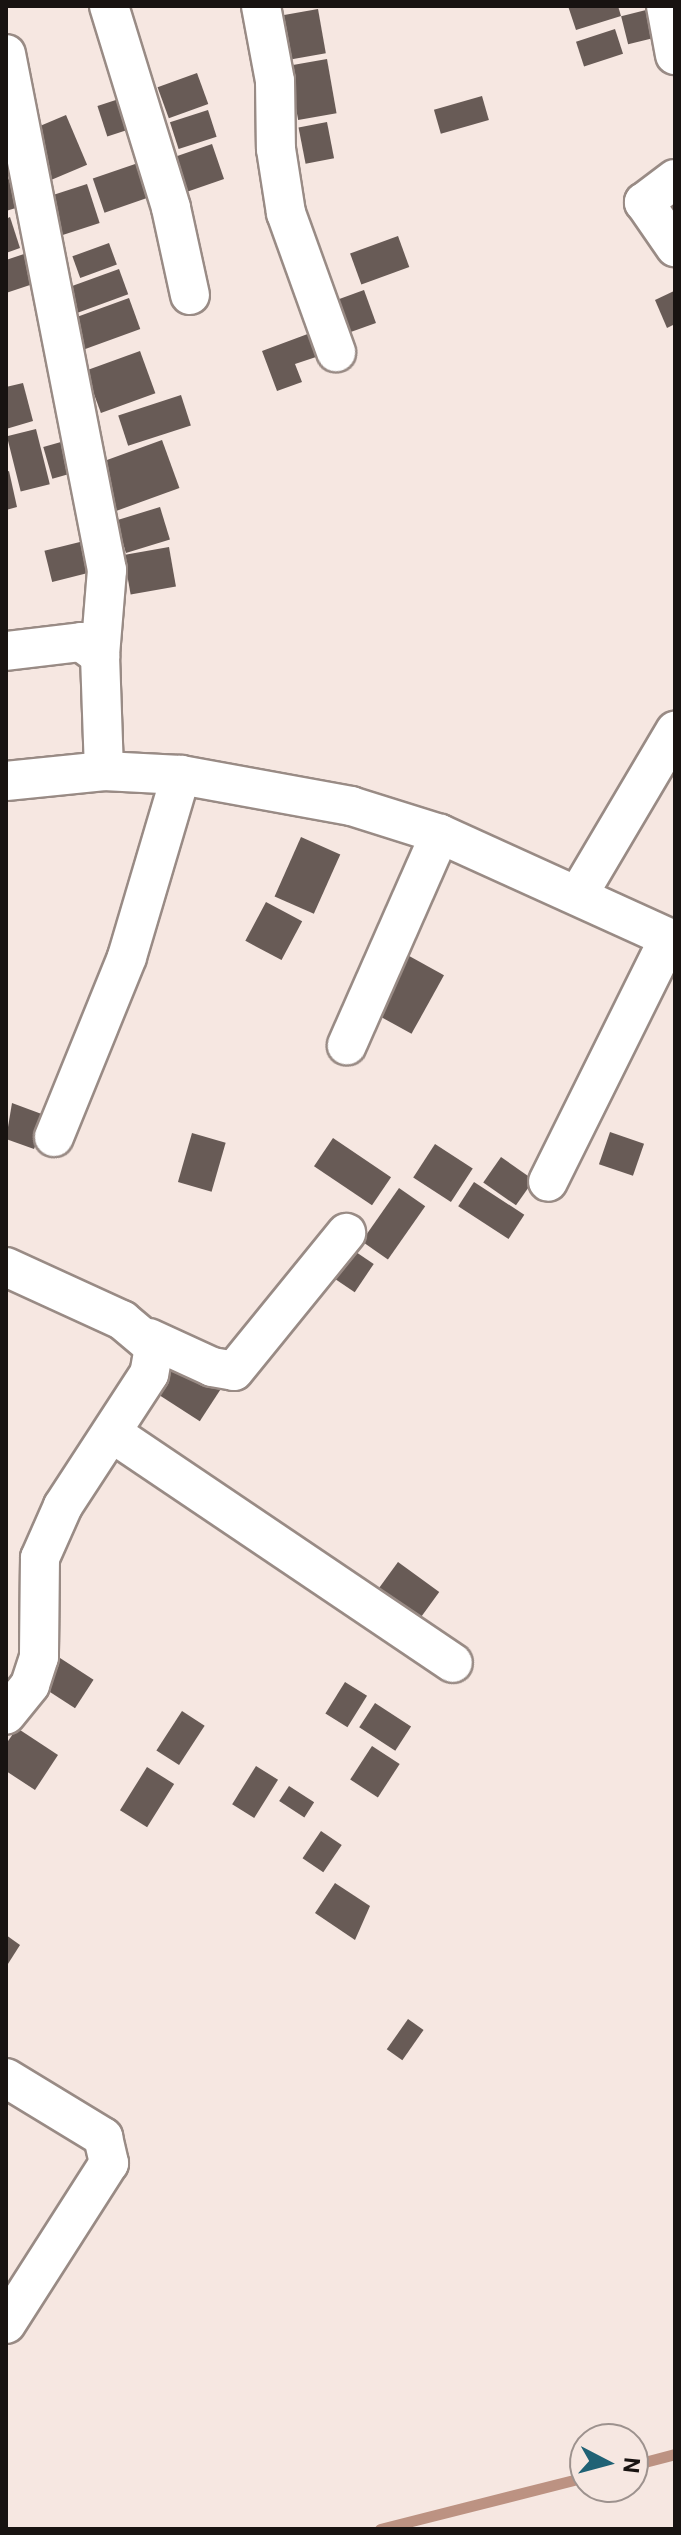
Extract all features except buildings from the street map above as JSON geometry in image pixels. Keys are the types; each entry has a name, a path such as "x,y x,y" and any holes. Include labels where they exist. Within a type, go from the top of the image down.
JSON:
{"street":[{"path":"109,6 171,208 190,295"},
{"path":"261,6 275,81 276,149 286,213 336,352"},
{"path":"666,6 675,55"},
{"path":"6,54 107,570 100,656 104,771"},
{"path":"675,179 644,202 675,247"},
{"path":"6,651 81,642 100,656"},
{"path":"578,895 675,731"},
{"path":"6,781 104,771 181,775 351,806 440,834 672,939 548,1182"},
{"path":"54,1137 127,957 181,775"},
{"path":"347,1045 440,834"},
{"path":"6,1267 110,1313 149,1338 212,1367 234,1371 346,1233"},
{"path":"6,1715 30,1685 39,1657 40,1558 63,1506 149,1374 154,1347 149,1338"},
{"path":"112,1433 453,1663"},
{"path":"6,2078 87,2126 109,2147 103,2174 6,2324"}],"waterway":[{"path":"649,2461 675,2454"},
{"path":"380,2529 569,2481"}]}
